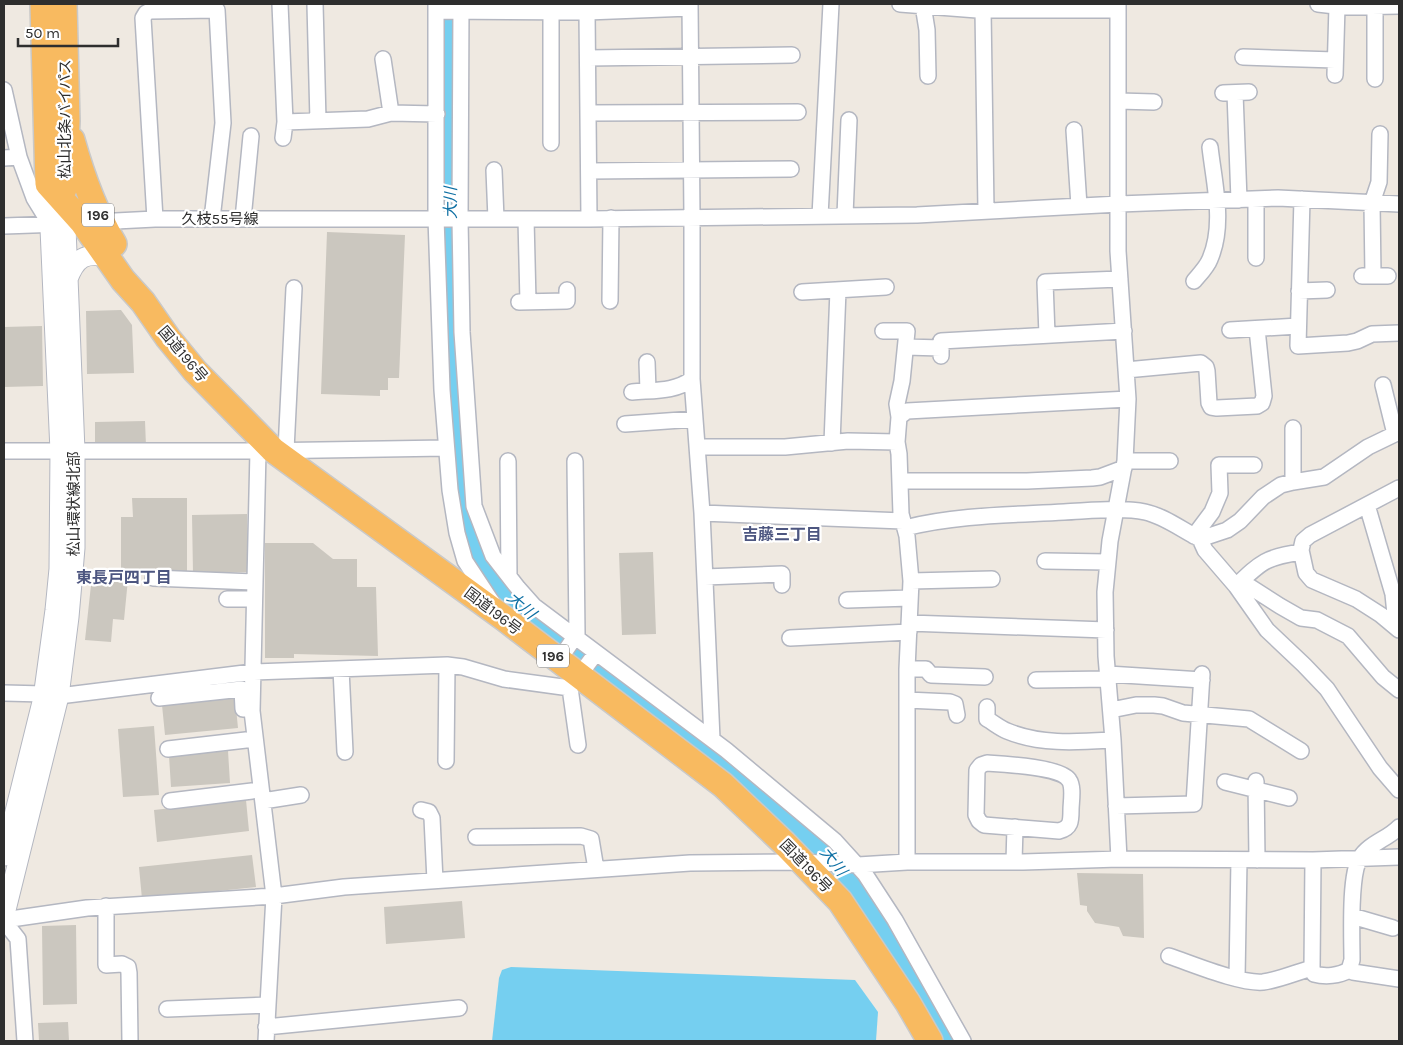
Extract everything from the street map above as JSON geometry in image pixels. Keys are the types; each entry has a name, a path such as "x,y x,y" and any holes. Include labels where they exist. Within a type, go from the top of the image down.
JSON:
{"highway":[{"name":"松山北条バイパス","path":"43,4 48,184"},
{"name":"松山北条バイパス","path":"64,4 67,121 73,220"},
{"name":"国道196号","path":"67,121 78,163 73,220"},
{"name":"国道196号","path":"48,184 73,220 108,256 123,280 143,302 168,338 195,371 272,450 464,568 505,619 568,648 585,668 665,720 719,760 723,785 840,901 908,1003 930,1041"},
{"name":"国道196号","path":"73,220 132,275 143,302"}],"street":[{"path":"280,4 285,122 283,138"},
{"path":"315,4 318,121"},
{"path":"820,216 831,4"},
{"path":"900,4 954,6 983,10 1118,7 1118,251 1128,399 1124,464 1105,592 1119,859"},
{"path":"1318,4 1337,6 1399,6"},
{"path":"449,8 587,12 614,7 690,6 692,379 702,513 712,739 719,760 834,841 858,865 895,920 963,1041"},
{"path":"923,6 927,30 928,76"},
{"path":"1243,57 1335,67 1337,6"},
{"path":"1375,6 1375,79"},
{"path":"449,8 437,114 436,218 446,448 450,490 464,568 493,556"},
{"path":"449,8 460,219 463,342 474,506 493,556 568,648 577,634 575,460"},
{"path":"155,219 143,18 150,11 217,10 223,123 212,219"},
{"path":"983,10 986,211"},
{"path":"551,12 544,68 551,142"},
{"path":"587,12 589,219"},
{"path":"588,58 792,56"},
{"path":"384,59 392,113"},
{"path":"4,90 19,157 34,198 73,220"},
{"path":"1236,92 1239,200"},
{"path":"1119,101 1154,102"},
{"path":"588,113 798,112"},
{"path":"285,122 368,119 392,113 437,114"},
{"path":"845,216 849,120"},
{"path":"1074,130 1079,206"},
{"path":"1374,276 1372,203 1379,182 1380,134"},
{"path":"242,219 251,136"},
{"path":"1194,281 1210,261 1217,234 1218,218 1210,146"},
{"path":"4,158 19,157"},
{"path":"589,171 791,169"},
{"path":"494,170 496,219"},
{"path":"1256,199 1256,258"},
{"name":"久枝55号線","path":"4,226 73,220 155,219 589,219 917,215 1256,199 1302,199 1399,204"},
{"path":"1302,199 1298,346 1348,343 1372,334 1399,333"},
{"path":"610,301 611,218"},
{"path":"526,219 523,302 567,301 567,290"},
{"name":"松山環状線北部","path":"68,451 68,279 73,220"},
{"name":"松山環状線北部","path":"4,920 51,695 55,610 68,451 73,220"},
{"path":"68,279 77,261 83,257 94,254 108,256"},
{"path":"1047,335 1045,282 1120,279"},
{"path":"802,292 886,287"},
{"path":"294,288 254,582 252,711 258,796 270,896 266,1034 459,1008"},
{"path":"832,443 838,290"},
{"path":"1299,291 1327,290"},
{"path":"1230,330 1298,326"},
{"path":"1126,370 1202,364 1206,367 1207,371 1208,402 1211,407 1256,406 1262,403 1264,396 1257,329"},
{"path":"883,331 907,331 902,381 897,404 899,417 897,442 900,454 901,514 911,581 907,669 907,862"},
{"path":"906,347 941,352 941,341 1124,331"},
{"path":"647,362 648,391"},
{"path":"632,392 683,386 692,379"},
{"path":"1197,537 1227,530 1240,521 1272,490 1293,482 1324,477 1368,447 1397,433 1383,385"},
{"path":"899,417 907,411 1128,399"},
{"path":"624,424 695,419"},
{"path":"1293,428 1293,482"},
{"path":"698,447 785,447 848,441 897,442"},
{"path":"4,451 446,448"},
{"path":"508,461 509,576"},
{"path":"901,481 1027,481 1092,478 1100,477 1124,464 1170,461"},
{"path":"1197,537 1212,512 1220,493 1219,464 1254,465"},
{"path":"1394,626 1356,599 1312,580 1306,573 1301,552 1302,541 1310,535 1399,488"},
{"path":"1367,505 1393,594 1394,626"},
{"path":"702,513 904,525 956,519 1116,511 1145,512 1158,516 1197,537 1205,550 1238,583 1267,630 1327,689 1380,768 1399,790"},
{"path":"1238,583 1259,564 1269,558 1301,552"},
{"path":"1045,561 1108,562"},
{"path":"705,577 782,574 782,585"},
{"path":"153,578 254,582"},
{"path":"911,581 992,580"},
{"path":"1238,583 1301,618 1317,620 1348,636 1383,677 1399,690"},
{"path":"847,600 910,598"},
{"path":"226,599 254,599"},
{"path":"790,638 909,628 1106,630"},
{"path":"4,693 51,695 253,672 447,665 463,666 504,678 585,668 578,745"},
{"path":"446,761 447,665"},
{"path":"341,669 346,752"},
{"path":"907,669 926,669 931,675 985,676"},
{"path":"1036,680 1108,676 1202,677 1194,804 1116,806"},
{"path":"159,698 242,690 246,740 258,796"},
{"name":"松山環状線北部","path":"4,856 51,695"},
{"path":"907,700 950,702 955,704 957,715"},
{"path":"1111,710 1136,705 1154,705 1164,706 1183,713 1248,718 1296,743"},
{"path":"987,707 987,719 1007,731 1034,738 1063,742 1113,740"},
{"path":"665,720 712,739"},
{"path":"168,749 246,740"},
{"path":"987,763 1027,766 1065,775 1070,780 1071,823 1066,829 1059,831 1015,827 984,825 979,821 976,815 977,770 981,765 987,763"},
{"path":"1225,782 1256,785 1289,798"},
{"path":"1256,785 1257,860"},
{"path":"170,801 301,795"},
{"path":"421,810 429,812 432,818 435,881"},
{"path":"1014,862 1015,827"},
{"path":"1313,860 1312,968 1314,974 1341,974 1349,970 1352,960 1353,888 1360,858 1368,849 1399,827"},
{"path":"476,837 581,836 591,839 596,869"},
{"path":"25,1041 18,939 4,920 106,906 270,896 344,888 690,863 802,862 858,865 907,862 1014,862 1119,859 1313,860 1399,857"},
{"path":"1237,978 1239,860"},
{"path":"106,906 106,965 122,964 128,967 130,1041"},
{"path":"1352,916 1393,928"},
{"path":"1169,956 1253,982 1265,982 1312,968"},
{"path":"1349,970 1399,979"},
{"path":"167,1009 268,1005"}],"water":[{"path":"511,967 855,980 878,1012 876,1041 492,1041 499,978 502,970"}],"building":[{"path":"327,232 405,235 399,378 388,378 388,390 380,390 380,396 321,394"},
{"path":"121,310 132,325 134,373 87,374 86,311"},
{"path":"42,326 43,386 4,387 4,327"},
{"path":"145,421 146,446 95,447 95,422"},
{"path":"132,498 187,498 187,571 121,571 121,517 133,517"},
{"path":"247,514 248,572 193,573 192,515"},
{"path":"265,543 313,543 333,559 357,559 357,587 376,587 378,656 294,654 294,658 265,658"},
{"path":"653,552 656,634 622,635 619,553"},
{"path":"92,576 128,579 124,620 113,619 111,642 85,640"},
{"path":"235,698 238,728 165,735 162,705"},
{"path":"154,726 159,795 123,797 118,729"},
{"path":"228,751 230,783 171,787 169,756"},
{"path":"246,800 249,831 157,842 154,810"},
{"path":"252,855 256,887 142,899 139,867"},
{"path":"1077,873 1143,874 1144,938 1123,936 1119,927 1095,923 1087,911 1087,906 1080,905"},
{"path":"462,901 465,938 386,944 384,907"},
{"path":"76,925 77,1004 43,1005 42,926"},
{"path":"68,1022 69,1041 39,1041 38,1023"}],"waterway":[{"name":"大川","path":"448,4 450,278 455,402 465,507 478,547 506,593 578,653 733,769 823,846 884,926 949,1041"}],"district":[{"name":"吉藤三丁目","path":"782,534"},
{"name":"東長戸四丁目","path":"124,577"}]}
